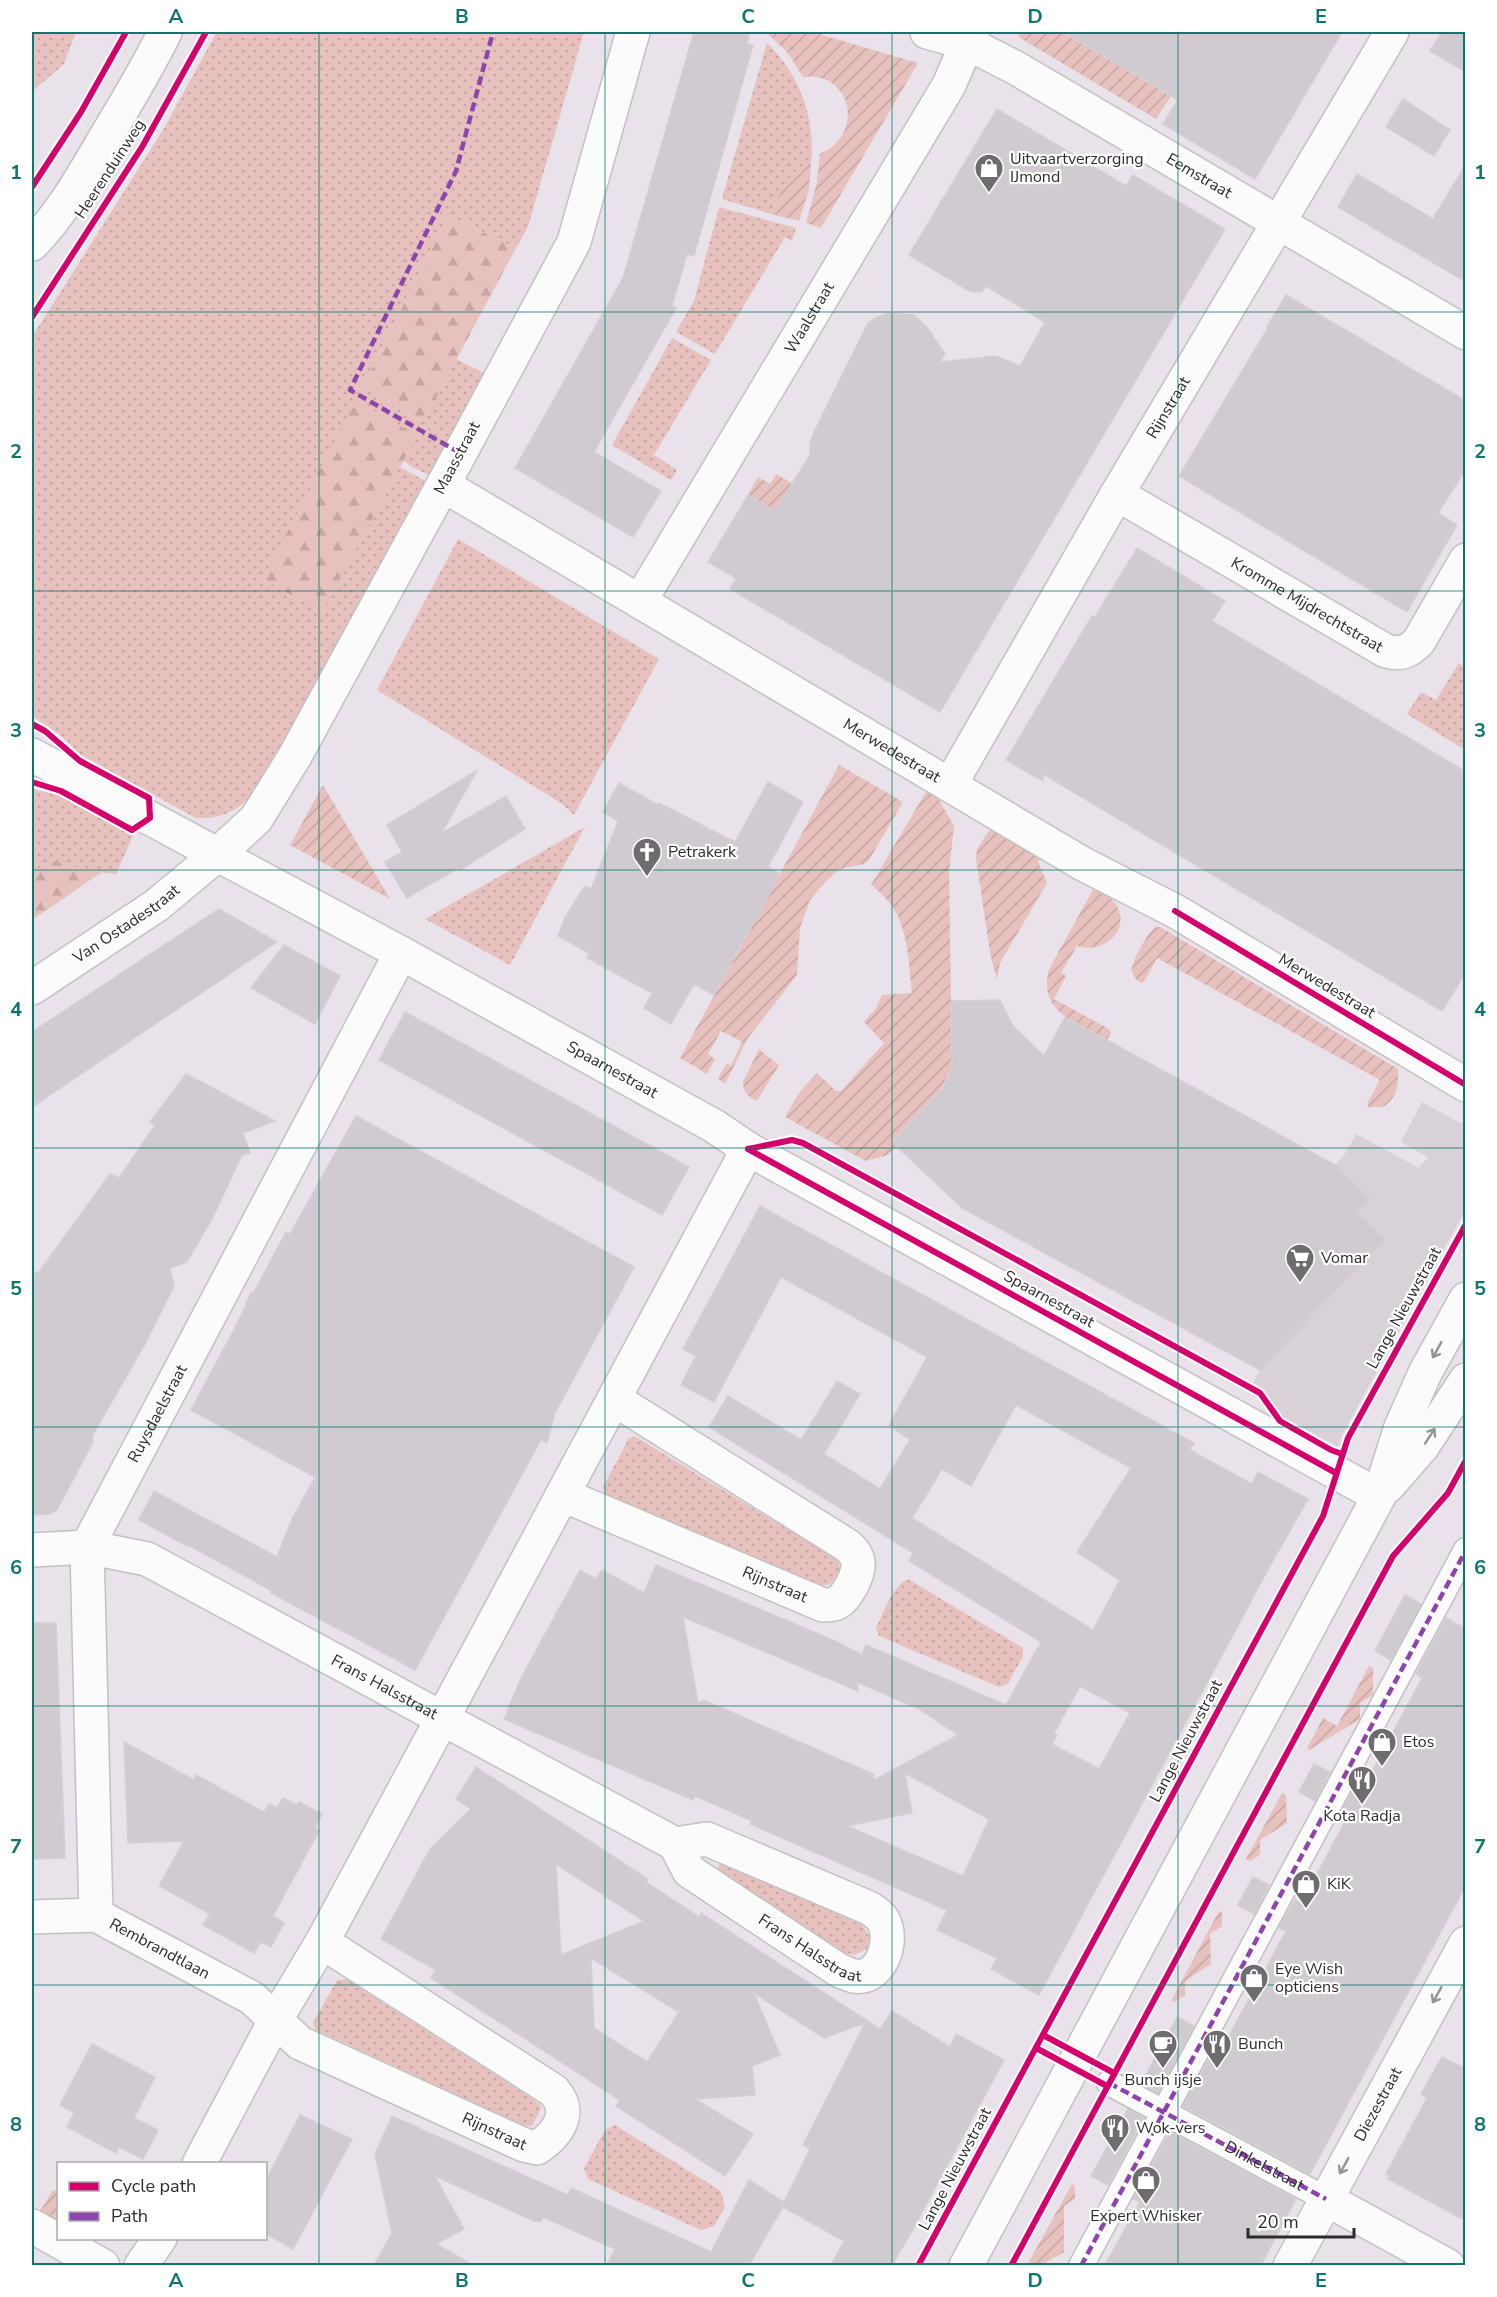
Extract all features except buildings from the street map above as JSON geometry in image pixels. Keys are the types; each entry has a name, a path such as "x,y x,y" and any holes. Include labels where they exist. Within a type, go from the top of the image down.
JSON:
{"street":[{"name":"Heerenduinweg","path":"35,244 95,155 165,32"},
{"name":"Maasstraat","path":"218,854 256,819 295,756 573,242 633,32"},
{"name":"Eemstraat","path":"927,32 970,37 1016,68 1466,333"},
{"name":"Rijnstraat","path":"950,785 1276,223 1392,32"},
{"name":"Waalstraat","path":"640,601 949,85 970,37"},
{"name":"Merwedestraat","path":"443,485 1083,864 1175,912 1466,1085"},
{"name":"Kromme Mijdrechtstraat","path":"1117,494 1386,651 1395,654 1412,648 1419,641 1466,560"},
{"name":"Spaarnestraat","path":"32,755 401,953 714,1126 748,1149 1379,1496"},
{"name":"Van Ostadestraat","path":"32,988 157,905 218,854"},
{"name":"Ruysdaelstraat","path":"96,1916 87,1547 401,953"},
{"path":"201,2162 276,2019 322,1942 748,1149"},
{"path":"966,2265 1379,1496 1401,1427 1425,1373 1466,1299"},
{"path":"1379,1496 1422,1447 1466,1380"},
{"name":"Rijnstraat","path":"563,1495 823,1605 838,1603 857,1573 858,1563 855,1554 848,1546 614,1400"},
{"name":"Frans Halsstraat","path":"32,1550 87,1547 147,1559 675,1844 689,1871 840,1971 855,1976 864,1975 874,1970 885,1954 888,1932 883,1918 869,1908 707,1839 675,1844"},
{"path":"1081,2265 1466,1550"},
{"name":"Rembrandtlaan","path":"32,1917 96,1916 252,1998 276,2019"},
{"name":"Rijnstraat","path":"276,2019 300,2043 524,2145 537,2148 558,2128 564,2112 562,2101 554,2091 322,1942"},
{"name":"Diezestraat","path":"1290,2265 1466,1943"},
{"name":"Dinkelstraat","path":"1109,2083 1448,2265"},
{"path":"32,2226 57,2240"},
{"path":"57,2240 103,2265"},
{"path":"141,2265 159,2240"}],"green space":[{"path":"32,32 76,32 64,64 32,92"},
{"path":"217,32 584,32 528,227 516,248 448,216 362,388 423,422 456,359 486,374 431,476 410,466 404,460 417,436 263,579 322,611 400,467 427,482 256,792 243,804 229,812 214,817 196,818 81,755 59,734 32,716 32,337 163,130"},
{"path":"769,32 812,32 918,63 821,228 806,223 817,182 820,154 835,144 844,132 848,119 847,105 841,93 832,83 819,77 803,77 788,53 768,34"},
{"path":"1017,32 1058,32 1075,38 1171,96 1156,119 1020,38"},
{"path":"767,43 788,68 803,98 808,113 812,146 811,163 791,176 781,191 771,214 722,199"},
{"path":"811,163 809,190 799,221 771,214 781,191 791,176"},
{"path":"719,207 796,228 792,241 785,237 715,354 676,332 694,301"},
{"path":"448,216 516,248 423,422 362,388"},
{"path":"672,338 711,360 654,455 677,470 671,480 612,445"},
{"path":"356,400 417,436 322,612 263,579"},
{"path":"776,474 792,483 776,512 748,495 758,477 770,484"},
{"path":"458,539 659,659 574,815 561,803 377,690"},
{"path":"1459,663 1465,667 1465,750 1407,714 1421,692 1436,700"},
{"path":"839,765 903,802 869,860 864,864 840,869 810,900 800,928 797,975 748,1038 725,1084 718,1079 726,1064 731,1065 742,1042 721,1031 708,1054 715,1059 707,1074 680,1058"},
{"path":"323,785 390,899 290,845"},
{"path":"32,789 59,795 133,836 116,874 80,869 53,861 32,872"},
{"path":"927,790 937,796 954,826 949,873 952,1063 936,1096 892,1141 898,1147 885,1156 866,1161 785,1117 799,1093 817,1073 836,1091 841,1091 884,1043 864,1022 877,1007 882,995 912,993 904,933 893,907 871,885"},
{"path":"585,827 510,965 425,919"},
{"path":"991,828 1041,857 1038,862 1047,883 1000,963 997,980 990,953 976,858 977,849"},
{"path":"53,861 80,869 102,872 32,920 32,872"},
{"path":"1094,888 1109,897 1119,910 1121,920 1119,928 1114,936 1098,947 1077,946 1061,973 1066,976 1054,999 1109,1029 1111,1032 1107,1040 1062,1014 1048,994 1047,982 1050,967"},
{"path":"1155,927 1160,927 1398,1069 1397,1086 1391,1100 1383,1107 1368,1107 1367,1104 1380,1080 1157,958 1144,982 1141,983 1133,975 1132,967 1140,948"},
{"path":"760,1047 761,1051 779,1065 757,1101 747,1094 743,1082"},
{"path":"636,1437 838,1560 837,1576 831,1584 819,1586 605,1494 603,1487 629,1438"},
{"path":"908,1579 1023,1648 1023,1656 1008,1684 999,1687 879,1636 876,1628 889,1600 897,1588"},
{"path":"1369,1666 1373,1668 1373,1695 1360,1703 1360,1719 1309,1750 1307,1748 1323,1718 1337,1726"},
{"path":"1282,1793 1286,1795 1287,1823 1260,1840 1260,1855 1250,1861 1246,1859"},
{"path":"721,1861 862,1925 870,1937 867,1949 854,1955 845,1953 717,1870"},
{"path":"1219,1911 1222,1913 1222,1926 1210,1934 1211,1964 1185,1981 1185,1995 1174,2002 1171,2001"},
{"path":"346,1979 533,2099 542,2107 532,2126 523,2125 316,2030 313,2023 337,1980"},
{"path":"615,2125 721,2191 725,2207 714,2226 701,2230 588,2179 584,2168 605,2130"},
{"path":"1072,2184 1075,2186 1075,2199 1064,2206 1064,2252 1042,2265 1027,2265"},
{"path":"53,2190 57,2192 57,2220 40,2211"}],"shaded area":[{"path":"1422,1102 1462,1124 1465,1120 1465,1211 1341,1437 1338,1447 1281,1416 1263,1389 1253,1383 1260,1370 1385,1240 1357,1213 1370,1198 1335,1165 1343,1157 1356,1134 1419,1168 1428,1157 1401,1142"}],"marked path":[{"path":"460,453 350,390 456,171 493,32"},
{"path":"1081,2266 1466,1550"},
{"path":"1109,2083 1326,2199"}],"cycle path":[{"path":"32,187 81,112 126,32"},
{"path":"32,317 142,147 206,32"},
{"path":"32,724 45,731 80,761 149,798 150,818 132,830 61,791 32,782"},
{"path":"1175,911 1466,1085"},
{"path":"748,1149 792,1140 803,1143 1260,1393 1280,1421 1342,1454"},
{"path":"748,1149 1336,1473"},
{"name":"Lange Nieuwstraat","path":"918,2266 1323,1516 1348,1438 1466,1224"},
{"path":"1011,2266 1393,1556 1448,1493 1466,1460"},
{"path":"1043,2035 1114,2073"},
{"path":"1036,2048 1107,2086"}],"place":[{"name":"Uitvaartverzorging IJmond","path":"989,194"},
{"name":"Petrakerk","path":"647,878"},
{"name":"Vomar","path":"1300,1284"},
{"name":"Etos","path":"1382,1768"},
{"name":"Kota Radja","path":"1362,1806"},
{"name":"KiK","path":"1306,1910"},
{"name":"Eye Wish opticiens","path":"1254,2004"},
{"name":"Bunch ijsje","path":"1163,2070"},
{"name":"Bunch","path":"1217,2070"},
{"name":"Wok-vers","path":"1115,2154"},
{"name":"Expert Whisker","path":"1146,2206"}]}
